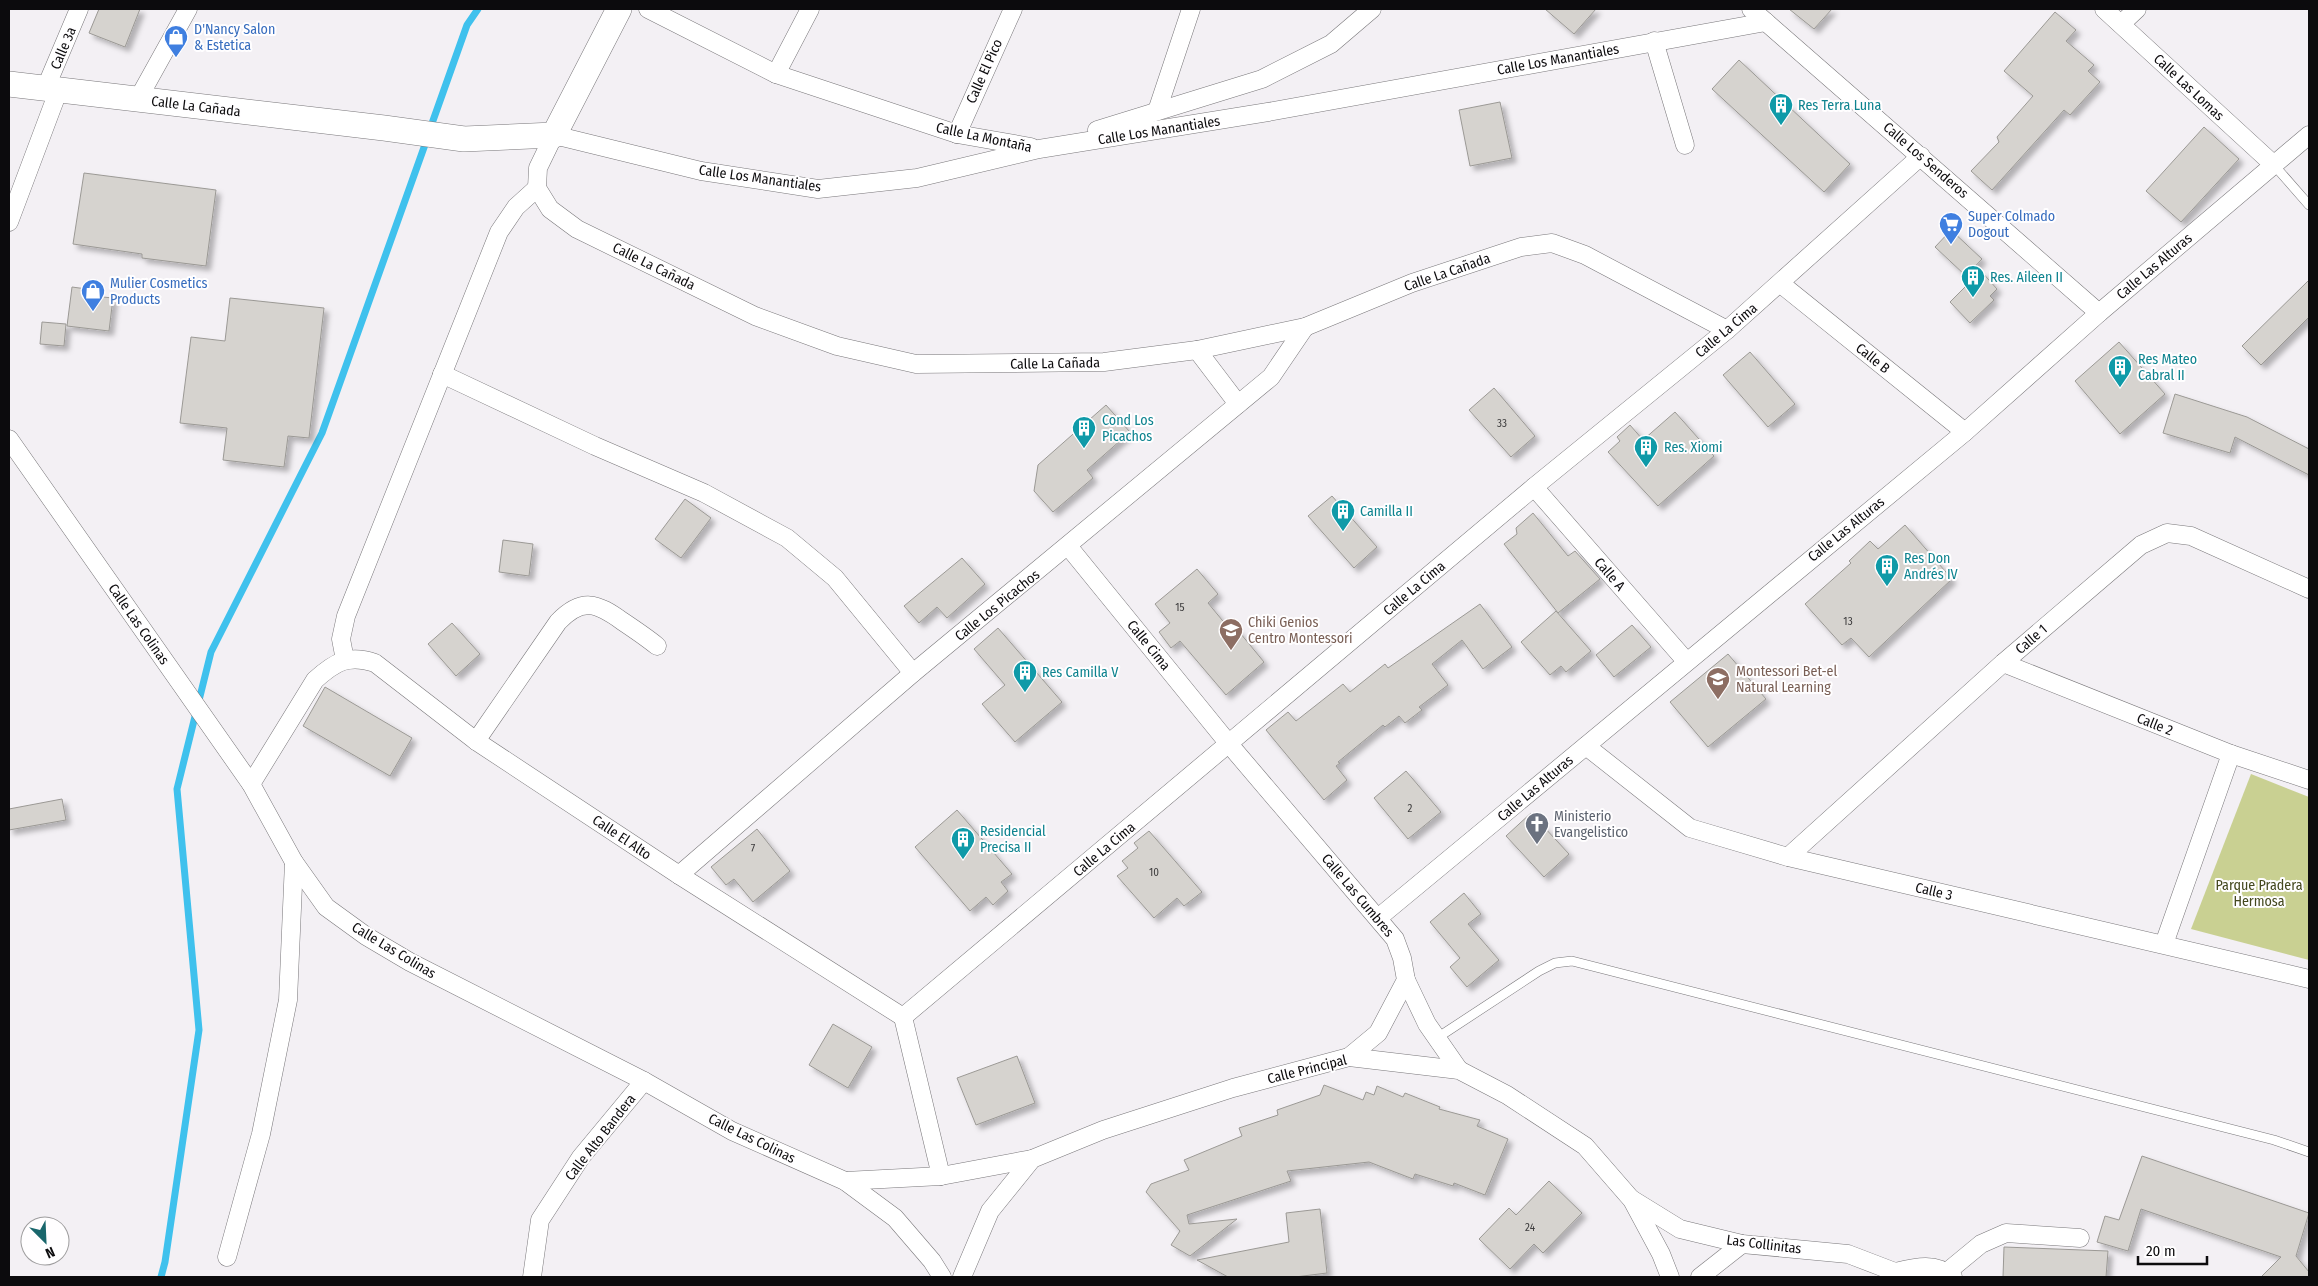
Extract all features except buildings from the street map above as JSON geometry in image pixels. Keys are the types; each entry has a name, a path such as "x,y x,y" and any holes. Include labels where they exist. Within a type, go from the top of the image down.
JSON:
{"main road":[{"path":"554,135 619,9"},
{"name":"Calle La Cañada","path":"9,84 464,139 554,135"}],"street":[{"name":"Calle 3a","path":"9,222 79,9"},
{"path":"138,99 188,9"},
{"name":"Calle La Montaña","path":"648,9 776,74 957,134 1040,149 1262,78 1331,44 1372,9"},
{"path":"776,74 810,9"},
{"name":"Calle El Pico","path":"957,134 1013,9"},
{"path":"1157,111 1191,9"},
{"name":"Calle Los Senderos","path":"1751,9 2099,313"},
{"name":"Calle Las Lomas","path":"2104,9 2274,165"},
{"path":"2121,24 2137,9"},
{"name":"Calle Los Manantiales","path":"554,135 701,171 818,189 917,178 1040,149 1268,112 1766,22"},
{"path":"1654,41 1685,145"},
{"path":"250,784 315,680 329,667 346,660 341,639 346,616 499,232 516,207 537,188 538,168 554,135"},
{"name":"Calle Las Alturas","path":"1378,918 1686,661 1965,432 2099,313 2309,135"},
{"name":"Calle La Cima","path":"903,1017 1534,487 1727,330 1921,156"},
{"name":"Calle La Cañada","path":"537,188 550,209 577,229 755,316 837,346 916,364 1104,362 1197,350 1304,327 1421,280 1521,246 1552,243 1585,255 1727,330"},
{"name":"Calle B","path":"1780,284 1965,432"},
{"name":"Calle Los Picachos","path":"679,875 913,673 1271,376 1304,327"},
{"path":"1197,350 1238,404"},
{"path":"442,374 595,446 704,494 787,538 835,578 913,673"},
{"name":"Calle Las Colinas","path":"9,439 250,784 294,862 326,907 366,936 410,962 644,1081 732,1131 845,1181 895,1218 932,1260 942,1277"},
{"name":"Calle A","path":"1534,487 1686,661"},
{"name":"Calle 1","path":"1788,857 2003,664 2141,545 2167,533 2191,536 2309,589"},
{"name":"Calle Cima","path":"1068,546 1229,744"},
{"path":"476,741 558,622 568,612 581,606 593,605 604,609 657,646"},
{"name":"Calle El Alto","path":"346,660 361,659 375,664 476,741 679,875 903,1017"},
{"name":"Calle 2","path":"2003,664 2231,754 2309,780"},
{"name":"Calle Las Cumbres","path":"1229,744 1395,939 1402,958 1406,980 1427,1024 1459,1070"},
{"name":"Calle 3","path":"1586,746 1690,828 1788,857 2309,978"},
{"path":"2164,944 2231,754"},
{"path":"227,1257 261,1134 288,1000 294,862"},
{"path":"1349,1057 1378,1033 1406,980"},
{"path":"903,1017 941,1176"},
{"name":"Calle Principal","path":"962,1277 990,1211 1032,1160 1103,1130 1223,1091 1349,1057 1459,1070 1507,1094 1585,1146 1632,1200 1661,1254 1670,1277"},
{"name":"Calle Alto Bandera","path":"532,1277 540,1220 581,1157 644,1081"},
{"path":"845,1181 941,1176 1032,1160"},
{"name":"Las Collinitas","path":"1632,1200 1680,1229 1742,1244 1848,1254 1897,1274"},
{"path":"1897,1274 1926,1265 1950,1275 1981,1244 2006,1232 2080,1238"},
{"path":"1700,1277 1742,1244"}],"lane":[{"path":"2274,165 2309,205"},
{"path":"1437,1038 1539,971 1555,963 1572,961 2274,1140 2309,1152"}],"green space":[{"name":"Parque Pradera Hermosa","path":"2251,774 2309,797 2309,960 2191,929"}],"waterway":[{"path":"430,129 467,25 478,9"},
{"path":"161,1277 165,1262 199,1030 177,789 211,652 322,433 427,139"}],"place":[{"name":"D'Nancy Salon & Estetica","path":"176,58"},
{"name":"Res Terra Luna","path":"1781,126"},
{"name":"Super Colmado Dogout","path":"1951,245"},
{"name":"Res. Aileen II","path":"1973,298"},
{"name":"Mulier Cosmetics Products","path":"93,312"},
{"name":"Res Mateo Cabral II","path":"2120,388"},
{"name":"Cond Los Picachos","path":"1084,449"},
{"name":"Res. Xiomi","path":"1646,468"},
{"name":"Camilla II","path":"1343,532"},
{"name":"Res Don Andrés IV","path":"1887,587"},
{"name":"Chiki Genios Centro Montessori","path":"1231,651"},
{"name":"Res Camilla V","path":"1025,693"},
{"name":"Montessori Bet-el Natural Learning","path":"1718,700"},
{"name":"Ministerio Evangelistico","path":"1537,845"},
{"name":"Residencial Precisa II","path":"963,860"}]}
